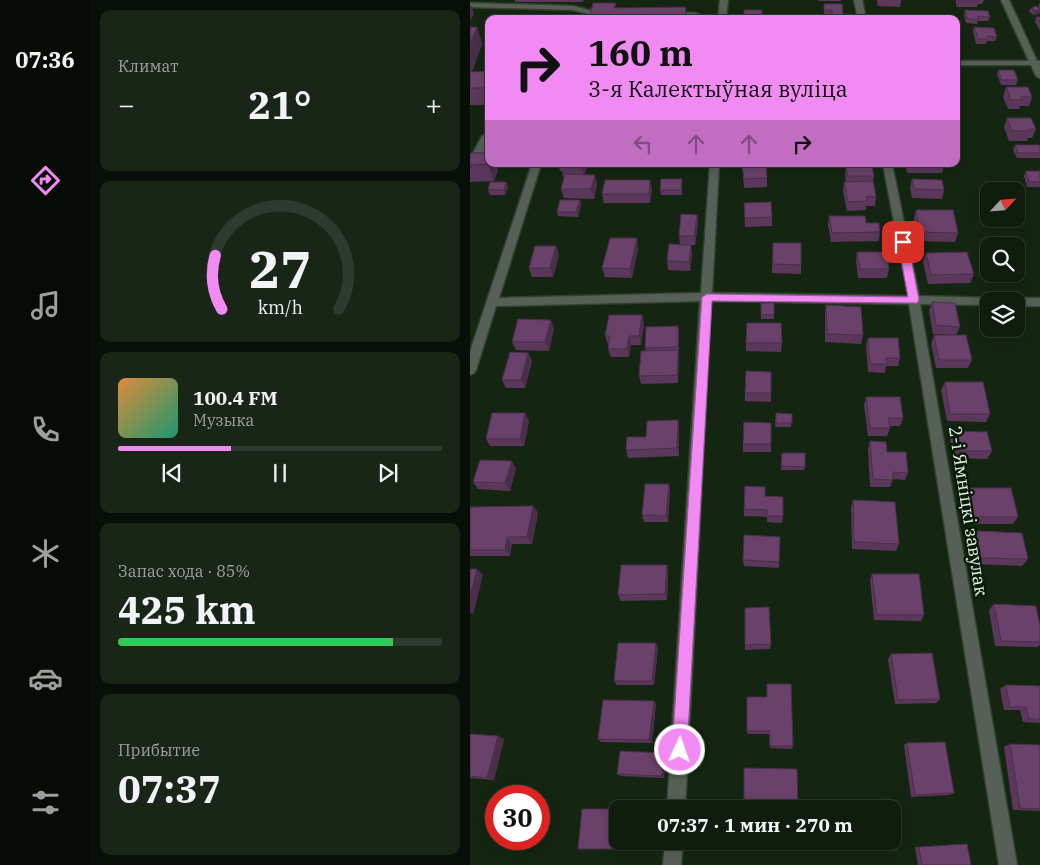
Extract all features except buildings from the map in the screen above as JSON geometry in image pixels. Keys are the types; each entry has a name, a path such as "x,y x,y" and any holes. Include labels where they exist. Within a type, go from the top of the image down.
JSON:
{"street":[{"path":"722,15 724,0"},
{"path":"858,0 861,15"},
{"path":"1005,0 1037,64 1040,76"},
{"path":"470,5 573,8 588,15 618,13"},
{"path":"665,14 696,15"},
{"path":"960,63 1037,64"},
{"path":"475,159 485,138"},
{"path":"470,370 535,167"},
{"path":"677,800 714,167"},
{"name":"2-і Ямніцкі завулак","path":"889,167 914,300 1008,865"},
{"path":"492,302 707,297 980,301"},
{"path":"1025,302 1040,302"},
{"path":"672,865 673,850"}],"route":[{"path":"680,750 707,297 914,300 903,242"}]}
